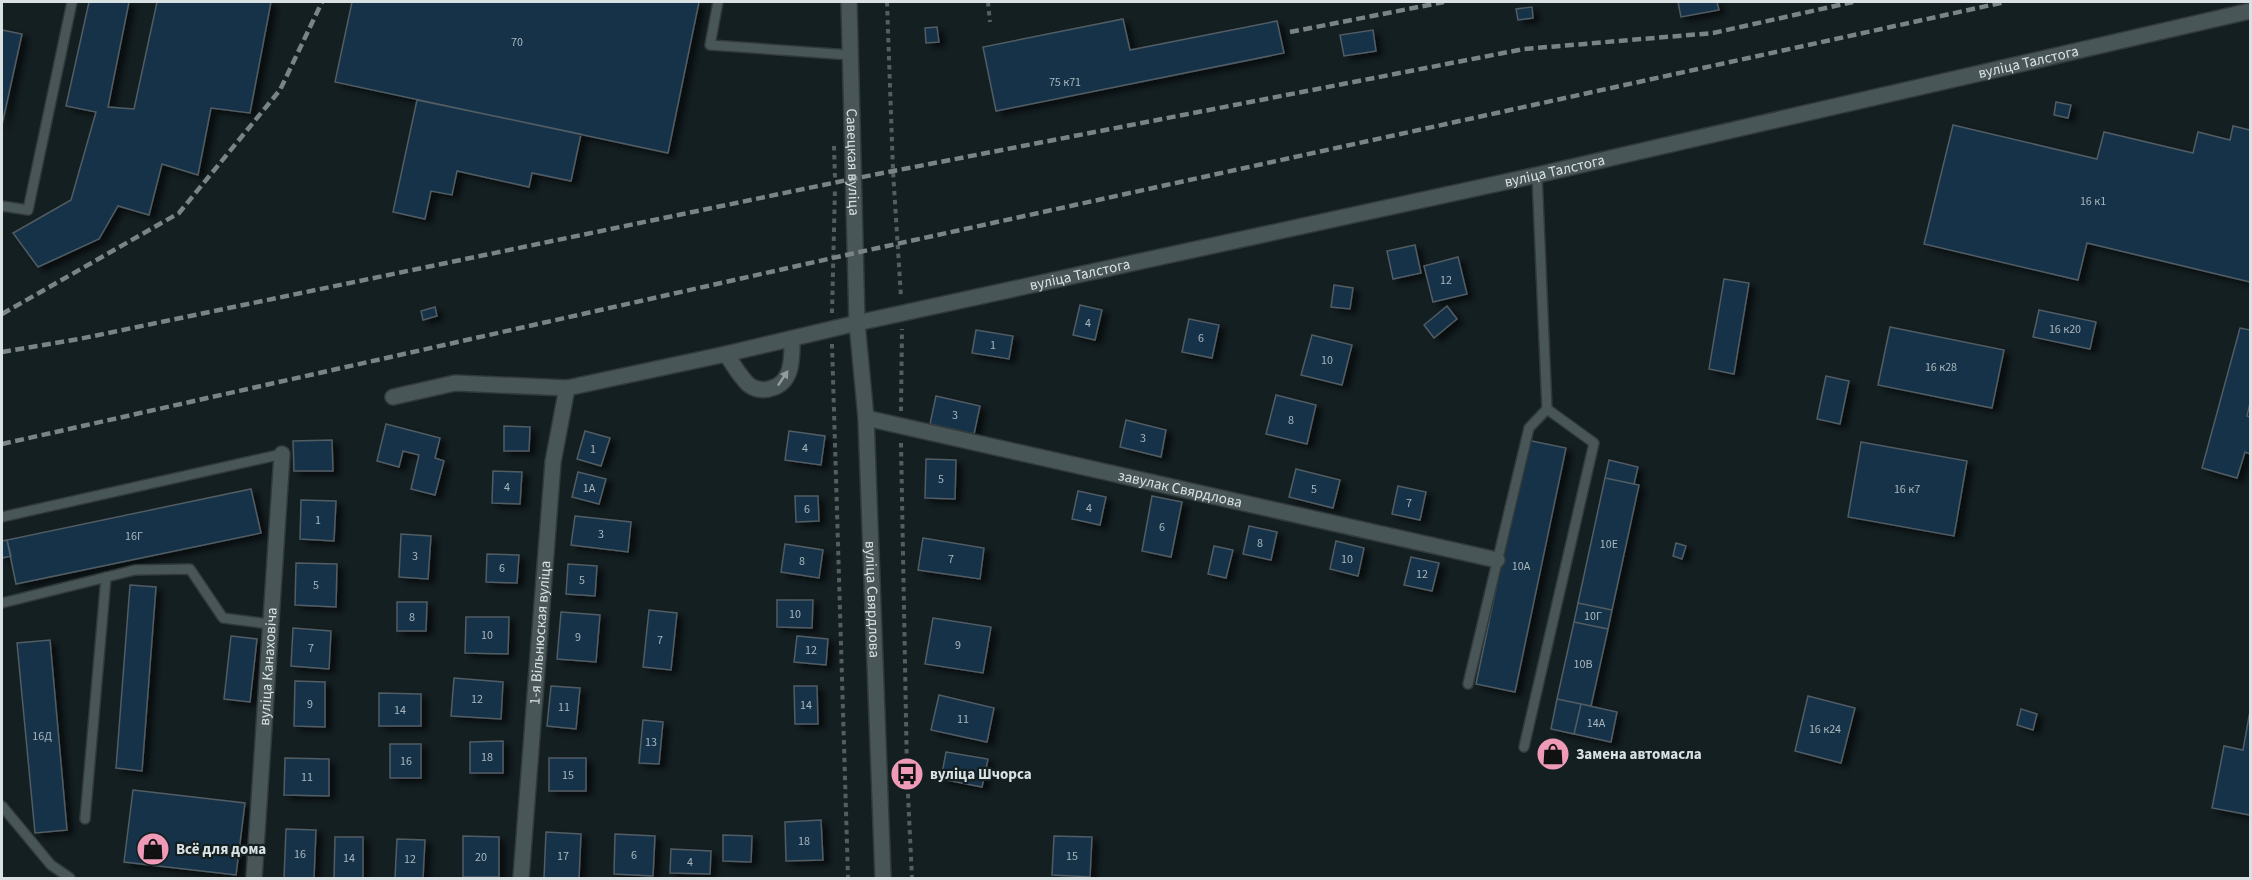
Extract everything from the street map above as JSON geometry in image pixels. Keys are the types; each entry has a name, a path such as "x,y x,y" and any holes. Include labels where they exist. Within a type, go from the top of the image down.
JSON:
{"main road":[{"name":"Савецкая вуліца","path":"849,2 857,323"},
{"name":"вуліца Талстога","path":"393,397 455,383 567,388 1537,175 2250,11"},
{"name":"вуліца Свярдлова","path":"857,323 866,418 883,879"},
{"path":"726,354 751,386 764,391 778,386 787,377 791,361 792,339"},
{"name":"1-я Вільнюская вуліца","path":"521,879 553,462 567,388"},
{"name":"завулак Свярдлова","path":"866,418 1497,560"},
{"name":"вуліца Канаховіча","path":"254,879 282,454"}],"lane":[{"path":"2,206 28,210 72,2"},
{"path":"718,2 710,45 850,55"},
{"path":"1468,684 1528,428 1547,409 1537,175"},
{"path":"1524,747 1594,443 1547,409"},
{"path":"2,517 282,454"},
{"path":"2,603 135,570 190,569 223,618 269,624"},
{"path":"84,819 106,577"},
{"path":"2,806 51,865 70,879"}],"path":[{"path":"988,2 990,22"},
{"path":"834,143 832,328 848,879"}],"building":[{"path":"89,2 129,2 108,107 134,109 157,2 271,2 250,113 211,108 198,175 162,164 149,215 118,206 99,239 38,267 13,233 71,200 96,112 66,106"},
{"path":"352,2 699,2 668,153 335,82"},
{"path":"1678,2 1717,2 1719,10 1681,17"},
{"path":"1532,7 1533,18 1518,20 1516,9"},
{"path":"1123,19 1130,50 1277,21 1284,53 996,111 983,47"},
{"path":"937,27 939,42 926,43 925,28"},
{"path":"2,30 22,34 2,125"},
{"path":"1373,30 1376,51 1344,56 1340,35"},
{"path":"417,100 581,134 571,181 532,173 529,187 457,171 452,195 431,191 425,219 393,212"},
{"path":"2056,102 2071,105 2068,118 2054,115"},
{"path":"1953,125 2097,159 2104,132 2193,153 2198,132 2230,140 2233,126 2250,130 2250,282 2087,243 2078,280 1924,244"},
{"path":"1415,245 1421,273 1393,279 1387,251"},
{"path":"1458,257 1467,294 1433,302 1424,266"},
{"path":"1724,279 1749,283 1734,374 1709,369"},
{"path":"1334,285 1353,288 1350,309 1331,307"},
{"path":"1080,305 1102,310 1095,340 1073,335"},
{"path":"1447,306 1457,319 1434,338 1424,325"},
{"path":"435,307 437,316 423,320 421,311"},
{"path":"2039,310 2096,322 2090,349 2033,337"},
{"path":"1189,319 1219,325 1212,358 1182,352"},
{"path":"1890,327 2004,350 1992,408 1878,385"},
{"path":"2240,328 2250,330 2250,403 2247,416 2250,417 2250,454 2245,452 2237,478 2202,468"},
{"path":"976,330 1013,336 1009,359 972,353"},
{"path":"1312,335 1352,345 1342,385 1301,375"},
{"path":"1826,376 1849,381 1840,424 1817,419"},
{"path":"1276,395 1316,405 1307,444 1266,434"},
{"path":"936,396 980,406 974,434 930,424"},
{"path":"1126,420 1166,430 1161,457 1120,447"},
{"path":"386,424 440,438 435,458 444,461 435,495 411,489 419,455 403,451 399,467 377,461"},
{"path":"504,426 530,427 529,451 504,451"},
{"path":"585,431 610,438 601,466 577,459"},
{"path":"789,431 825,436 821,465 785,460"},
{"path":"332,440 333,471 294,471 293,441"},
{"path":"1527,440 1566,448 1515,692 1476,684"},
{"path":"1861,442 1967,461 1954,536 1848,517"},
{"path":"926,459 956,460 955,499 925,498"},
{"path":"1609,460 1638,467 1634,484 1605,478"},
{"path":"1296,469 1340,480 1333,508 1289,497"},
{"path":"493,471 522,472 520,504 492,503"},
{"path":"578,472 606,479 599,504 572,497"},
{"path":"1605,478 1639,485 1612,610 1578,603"},
{"path":"1398,486 1426,492 1420,520 1392,514"},
{"path":"251,489 261,533 16,584 7,540"},
{"path":"1078,491 1106,497 1100,525 1072,519"},
{"path":"795,496 818,496 819,521 796,522"},
{"path":"1152,496 1182,502 1171,557 1142,551"},
{"path":"301,500 336,501 334,541 300,539"},
{"path":"575,516 631,522 628,552 571,545"},
{"path":"1249,526 1277,532 1271,560 1243,554"},
{"path":"401,534 431,536 428,579 399,577"},
{"path":"923,538 984,548 980,579 918,570"},
{"path":"7,540 11,556 2,558 2,541"},
{"path":"1336,541 1364,548 1358,576 1330,569"},
{"path":"1676,543 1686,546 1682,559 1673,556"},
{"path":"785,544 823,550 819,578 781,572"},
{"path":"1214,546 1233,550 1226,578 1208,574"},
{"path":"487,554 519,555 517,583 486,582"},
{"path":"1411,557 1439,563 1432,591 1404,585"},
{"path":"296,563 337,564 336,607 295,605"},
{"path":"568,564 597,566 595,596 566,594"},
{"path":"130,585 156,587 142,771 116,768"},
{"path":"777,600 813,600 812,628 777,627"},
{"path":"397,602 427,602 426,631 397,631"},
{"path":"1578,603 1612,610 1608,629 1574,622"},
{"path":"649,610 677,613 671,670 643,667"},
{"path":"561,612 600,615 596,662 557,659"},
{"path":"466,617 509,617 508,654 465,653"},
{"path":"933,618 991,627 983,673 925,664"},
{"path":"1574,622 1608,629 1591,706 1557,699"},
{"path":"293,628 331,631 329,669 291,666"},
{"path":"231,636 257,639 250,702 224,699"},
{"path":"797,636 828,639 826,665 794,662"},
{"path":"50,640 67,830 35,833 17,643"},
{"path":"454,678 503,682 501,719 451,716"},
{"path":"295,681 325,682 325,727 294,726"},
{"path":"551,686 580,688 576,729 547,726"},
{"path":"794,686 817,686 818,724 795,724"},
{"path":"379,693 421,694 421,726 379,726"},
{"path":"939,695 994,708 987,742 931,730"},
{"path":"1808,696 1855,708 1841,763 1795,751"},
{"path":"1557,699 1581,704 1574,734 1551,729"},
{"path":"1581,704 1617,712 1611,742 1574,734"},
{"path":"2021,709 2037,714 2033,730 2017,725"},
{"path":"2250,711 2250,815 2212,808 2224,746 2243,750"},
{"path":"643,720 663,722 659,764 639,763"},
{"path":"503,741 503,773 470,773 470,742"},
{"path":"390,744 421,744 421,778 390,778"},
{"path":"946,752 988,759 982,787 941,779"},
{"path":"285,758 329,759 329,796 284,795"},
{"path":"549,758 586,758 586,791 549,791"},
{"path":"133,790 245,803 236,875 124,862"},
{"path":"821,820 823,860 786,861 785,822"},
{"path":"286,829 316,830 314,878 284,878"},
{"path":"546,832 581,834 579,878 544,878"},
{"path":"615,834 655,836 653,876 614,874"},
{"path":"723,835 752,836 751,862 723,861"},
{"path":"463,836 499,837 499,877 463,877"},
{"path":"1054,836 1092,837 1090,877 1052,875"},
{"path":"335,837 363,837 363,878 334,878"},
{"path":"397,839 425,840 423,878 395,878"},
{"path":"671,849 711,851 710,874 670,873"}],"railway":[{"path":"2,314 179,213 280,90 322,2"},
{"path":"1290,32 1444,2"},
{"path":"2,352 79,339 852,179 1524,49 1713,33 1853,2"},
{"path":"2,444 855,253 2005,2"}],"place":[{"name":"Замена автомасла","path":"1553,754"},
{"name":"вуліца Шчорса","path":"907,774"},
{"name":"Всё для дома","path":"153,849"}]}
